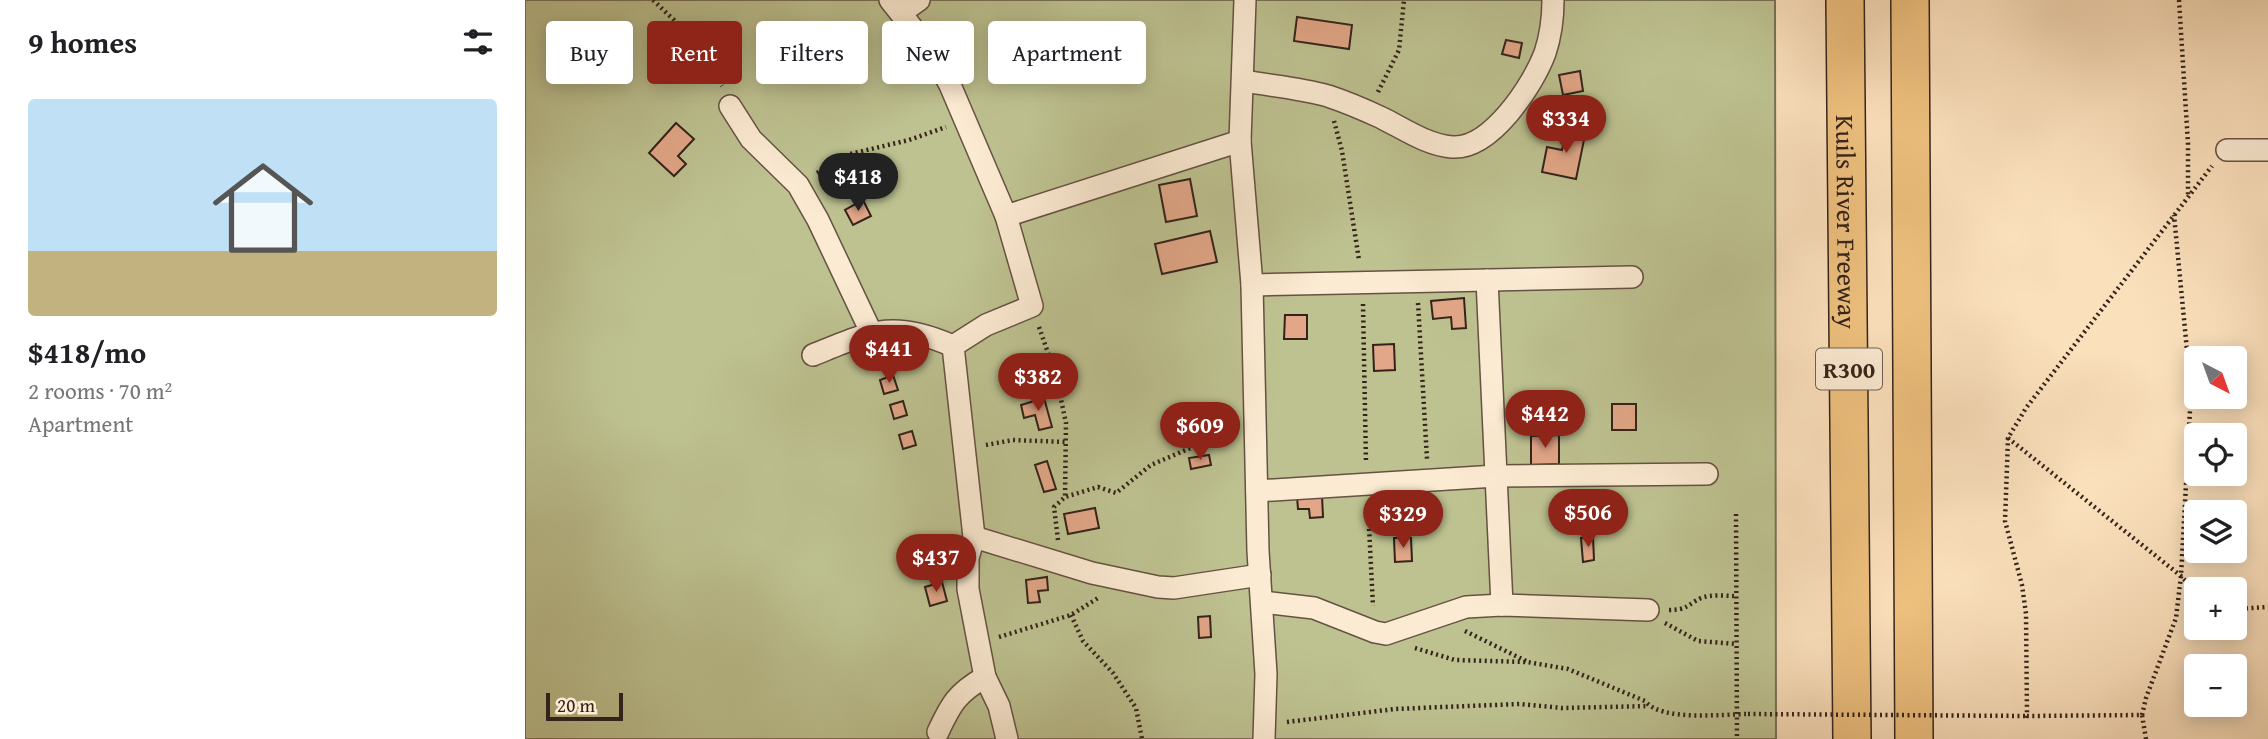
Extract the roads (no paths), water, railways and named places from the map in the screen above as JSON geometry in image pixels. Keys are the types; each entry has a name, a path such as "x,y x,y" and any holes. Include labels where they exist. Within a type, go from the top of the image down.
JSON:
{"highway":[{"name":"Kuils River Freeway","path":"1845,0 1852,739"},
{"name":"R300","path":"1910,0 1914,739"}],"street":[{"path":"919,0 896,6 934,55 965,120 1006,216 1032,306 986,325 953,346"},
{"path":"1245,0 1240,141 1252,285 1260,575 1266,674 1264,732"},
{"path":"1244,80 1328,96 1438,144 1454,147 1467,145 1486,135 1520,99 1533,79 1551,30 1553,0"},
{"path":"730,107 751,139 798,185 818,219 871,332"},
{"path":"1006,216 1240,141"},
{"path":"2227,150 2268,150"},
{"path":"1252,285 1632,277"},
{"path":"1487,280 1502,605"},
{"path":"813,355 871,332 908,332 953,346"},
{"path":"953,346 974,537 967,573 985,677 999,706 1007,739"},
{"path":"1257,491 1496,476 1707,474"},
{"path":"974,537 1061,564 1125,580 1174,588 1260,575"},
{"path":"1262,602 1314,608 1380,633 1408,628 1441,614 1467,607 1502,605 1648,610"},
{"path":"938,732 957,696 985,677"}]}
